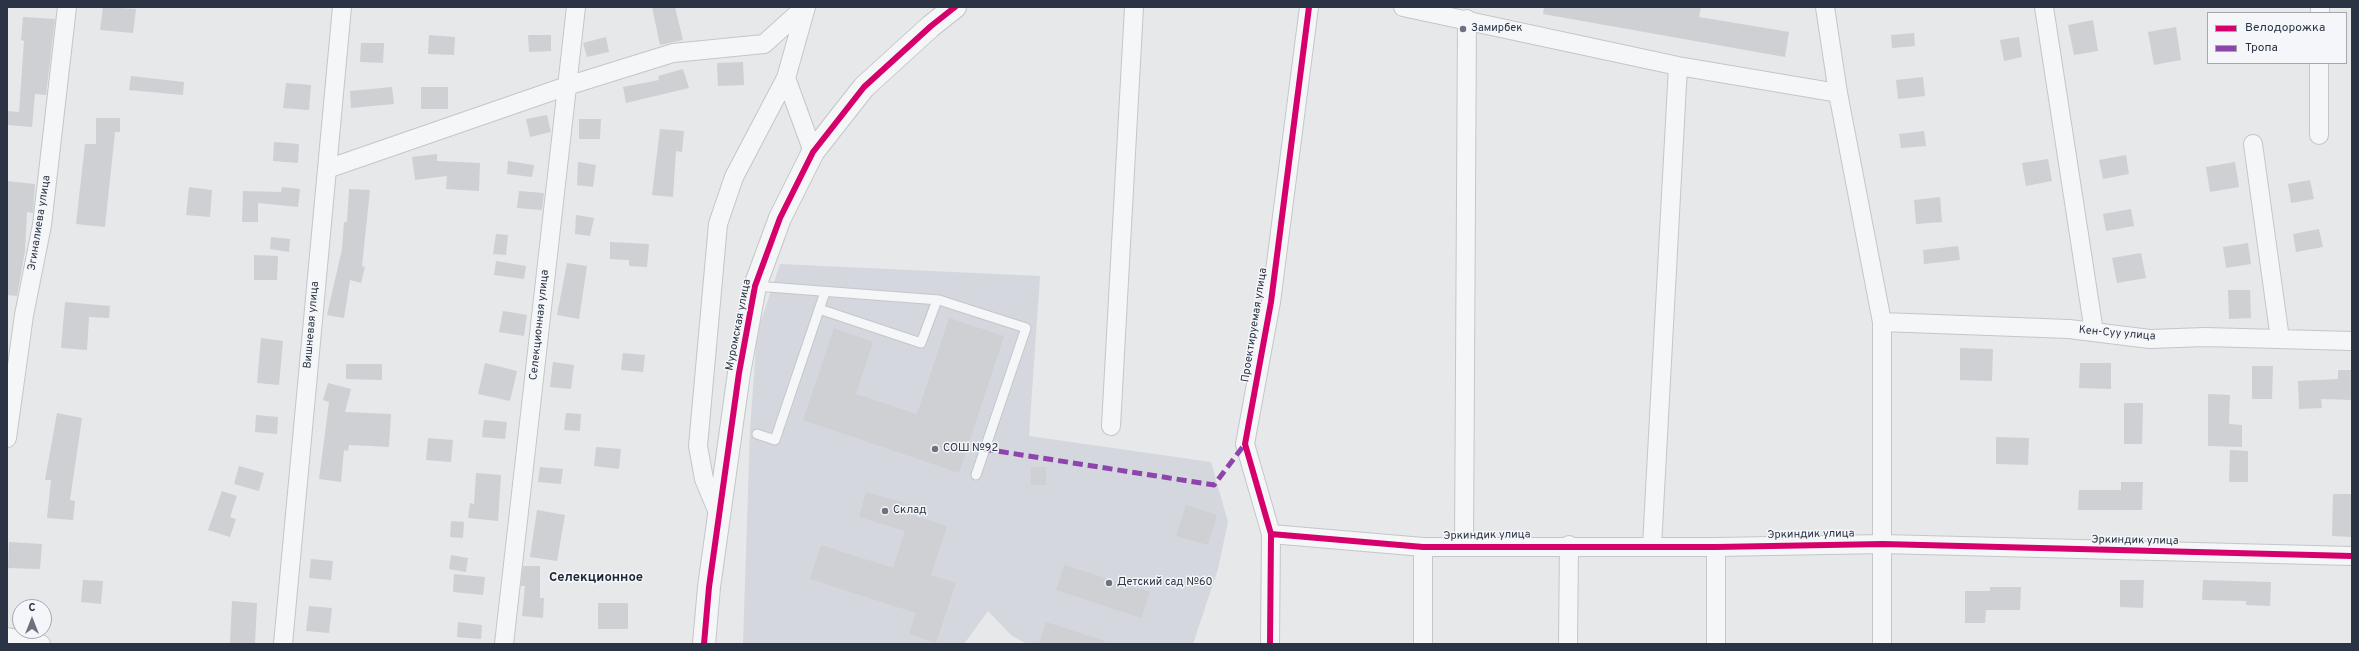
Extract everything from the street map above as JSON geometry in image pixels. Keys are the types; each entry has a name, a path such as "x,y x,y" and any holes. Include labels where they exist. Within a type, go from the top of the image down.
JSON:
{"street":[{"name":"Эгиналиева улица","path":"7,438 24,315 42,225 67,7"},
{"name":"Вишневая улица","path":"283,644 342,7"},
{"name":"Селекционная улица","path":"504,644 576,7"},
{"path":"327,169 567,86 673,53 764,44 806,7"},
{"path":"720,514 704,479 698,446 718,224 734,177 786,78 806,7"},
{"name":"Муромская улица","path":"704,644 739,373 755,286 780,218 813,152 864,87 931,26 955,7"},
{"path":"1111,426 1134,7"},
{"name":"Проектируемая улица","path":"1270,644 1270,534 1245,444 1270,302 1309,7"},
{"path":"1403,7 1467,19 1678,66 1838,93"},
{"path":"1825,7 1838,93 1882,322 1882,644"},
{"path":"2044,7 2094,332"},
{"path":"1464,546 1467,19"},
{"path":"2319,135 2320,64"},
{"path":"1652,546 1678,66"},
{"path":"786,78 813,152"},
{"path":"2253,144 2280,339"},
{"name":"Кен-Суу улица","path":"1882,322 2069,330 2150,339 2205,337 2352,341"},
{"name":"Эркиндик улица","path":"1270,534 1423,547 1569,545 1716,547 1883,544 2352,556"},
{"path":"1568,644 1569,545"},
{"path":"1423,547 1423,644"},
{"path":"1716,547 1716,644"},
{"path":"7,637 41,644"}],"lane":[{"path":"755,286 936,300 1026,328 976,475"},
{"path":"757,434 775,440 825,292"},
{"path":"819,309 921,342 936,300"}],"shaded area":[{"name":"СОШ №92","path":"780,264 1040,276 1029,436 1211,462 1228,522 1218,569 1193,644 1027,644 1011,635 988,611 964,644 743,644 750,430 757,333"}],"building":[{"path":"103,7 136,9 133,33 100,30"},
{"path":"652,7 675,7 683,40 660,45"},
{"path":"1544,7 1701,7 1699,17 1789,32 1785,57 1543,14"},
{"path":"23,17 55,19 46,95 35,94 32,127 7,125 7,111 19,112 24,41 21,40"},
{"path":"2093,20 2098,51 2074,55 2068,25"},
{"path":"2176,27 2181,60 2154,65 2148,32"},
{"path":"1914,33 1915,46 1892,48 1891,35"},
{"path":"429,35 455,37 454,55 428,54"},
{"path":"528,35 551,35 551,51 529,52"},
{"path":"606,37 609,52 587,57 583,43"},
{"path":"2019,37 2022,57 2004,61 2000,40"},
{"path":"361,43 384,43 383,63 360,62"},
{"path":"743,62 744,85 718,86 717,63"},
{"path":"683,69 689,88 626,103 623,87 659,80 658,76"},
{"path":"131,76 184,82 183,95 129,90"},
{"path":"1923,77 1925,96 1898,99 1896,80"},
{"path":"286,83 311,85 309,110 283,108"},
{"path":"392,87 394,104 351,108 350,91"},
{"path":"421,87 448,87 448,109 421,109"},
{"path":"547,115 551,132 530,137 526,119"},
{"path":"96,118 120,118 120,132 115,132 105,227 76,224 85,144 96,144"},
{"path":"579,119 601,119 600,139 579,139"},
{"path":"660,129 684,131 682,152 676,151 673,197 652,195"},
{"path":"1924,131 1926,146 1901,148 1899,134"},
{"path":"274,142 299,144 298,163 273,161"},
{"path":"437,154 437,161 480,163 479,191 446,189 447,176 415,180 412,157"},
{"path":"2126,155 2129,174 2103,179 2099,160"},
{"path":"2048,159 2052,181 2026,186 2022,163"},
{"path":"508,161 534,165 532,177 507,174"},
{"path":"578,162 596,165 593,187 577,185"},
{"path":"2235,162 2239,187 2210,192 2206,167"},
{"path":"2310,180 2314,199 2291,203 2288,184"},
{"path":"7,181 35,184 33,213 27,212 25,251 17,296 7,295"},
{"path":"189,187 212,190 210,217 186,215"},
{"path":"282,187 300,189 298,207 258,203 258,222 242,222 243,191 281,192"},
{"path":"349,189 370,190 362,266 365,267 361,283 350,280 344,318 327,315 342,249 344,222 347,222"},
{"path":"519,191 544,193 542,210 517,208"},
{"path":"1940,197 1942,222 1916,224 1914,200"},
{"path":"2131,209 2134,226 2106,231 2103,214"},
{"path":"576,215 594,218 590,236 575,234"},
{"path":"2319,229 2323,247 2296,252 2293,234"},
{"path":"496,234 508,235 506,255 493,254"},
{"path":"271,237 290,239 289,252 270,249"},
{"path":"610,242 649,244 647,267 629,266 629,260 610,259"},
{"path":"2248,243 2251,264 2226,268 2223,247"},
{"path":"1958,246 1960,260 1924,264 1923,250"},
{"path":"2141,253 2146,278 2117,283 2112,258"},
{"path":"254,255 278,256 277,280 254,280"},
{"path":"496,261 526,266 524,279 494,275"},
{"path":"567,263 587,266 579,319 557,315"},
{"path":"2228,290 2250,290 2251,318 2229,319"},
{"path":"65,302 110,306 109,318 89,317 87,350 61,348"},
{"path":"503,311 527,315 524,336 499,332"},
{"path":"949,318 1004,336 959,473 803,420 834,328 873,342 856,394 917,414"},
{"path":"261,338 283,341 279,385 257,383"},
{"path":"1960,348 1993,349 1992,381 1960,380"},
{"path":"623,353 645,355 643,372 621,370"},
{"path":"553,362 574,365 571,389 550,387"},
{"path":"485,363 517,371 510,401 478,394"},
{"path":"2080,363 2111,363 2111,389 2079,388"},
{"path":"346,364 382,364 382,380 346,379"},
{"path":"2252,366 2273,366 2272,399 2252,399"},
{"path":"2338,370 2352,370 2352,400 2321,399 2322,408 2299,409 2298,381 2338,379"},
{"path":"328,383 351,389 345,412 391,414 389,447 349,445 348,451 344,450 341,482 319,479 329,402 323,400"},
{"path":"2208,394 2230,395 2229,424 2242,425 2242,447 2208,446"},
{"path":"2124,403 2143,403 2142,444 2124,444"},
{"path":"57,413 82,418 70,500 75,501 73,520 47,518 51,480 45,480"},
{"path":"566,413 581,414 580,431 564,430"},
{"path":"256,415 278,417 277,434 255,432"},
{"path":"484,420 507,422 505,439 482,437"},
{"path":"1996,437 2029,438 2028,465 1996,464"},
{"path":"428,438 453,440 451,462 426,460"},
{"path":"596,447 621,449 619,469 594,466"},
{"path":"2230,450 2248,451 2248,482 2229,482"},
{"path":"239,466 264,473 259,491 234,484"},
{"path":"540,467 563,469 561,484 538,482"},
{"path":"1031,467 1046,467 1046,485 1031,485"},
{"path":"476,473 501,475 498,521 468,518 470,503 474,504"},
{"path":"2121,482 2143,482 2142,510 2078,510 2079,490 2121,490"},
{"path":"222,491 237,496 230,517 236,519 230,537 208,530"},
{"path":"866,492 911,505 908,513 947,526 931,575 956,583 936,643 909,634 916,613 810,579 821,545 893,568 905,531 859,517"},
{"path":"2333,494 2352,494 2352,537 2332,536"},
{"path":"1186,505 1217,515 1208,545 1176,536"},
{"path":"537,510 565,515 557,561 530,557"},
{"path":"451,521 464,522 463,538 450,537"},
{"path":"9,542 42,544 40,569 8,568"},
{"path":"451,555 468,558 466,572 449,569"},
{"path":"311,559 333,561 331,580 309,578"},
{"path":"1064,565 1150,592 1141,618 1056,590"},
{"path":"523,566 540,566 540,598 544,598 543,618 522,616 525,586 521,586"},
{"path":"454,574 485,577 483,595 453,592"},
{"path":"83,580 103,581 101,604 81,602"},
{"path":"2120,580 2144,580 2143,608 2120,607"},
{"path":"2203,580 2271,582 2270,606 2246,605 2246,601 2202,600"},
{"path":"1990,587 2021,587 2020,610 1986,610 1985,623 1965,623 1965,591 1990,591"},
{"path":"232,601 257,603 255,644 230,644"},
{"path":"598,603 628,603 628,629 598,629"},
{"path":"309,606 332,608 329,633 306,631"},
{"path":"458,622 482,625 481,639 457,637"},
{"path":"1046,622 1105,641 1104,644 1039,644"}],"marked path":[{"path":"984,449 1214,485 1245,444"}],"cycle path":[{"path":"704,644 709,587 739,373 755,286 780,218 813,152 864,87 931,26 955,7"},
{"path":"1270,644 1271,534 1245,444 1271,302 1309,7"},
{"path":"1271,534 1423,547 1716,547 1883,544 2352,556"}],"place":[{"name":"Замирбек","path":"1463,29"},
{"name":"СОШ №92","path":"935,449"},
{"name":"Склад","path":"885,511"},
{"name":"Детский сад №60","path":"1109,583"}],"district":[{"name":"Селекционное","path":"596,578"}]}
